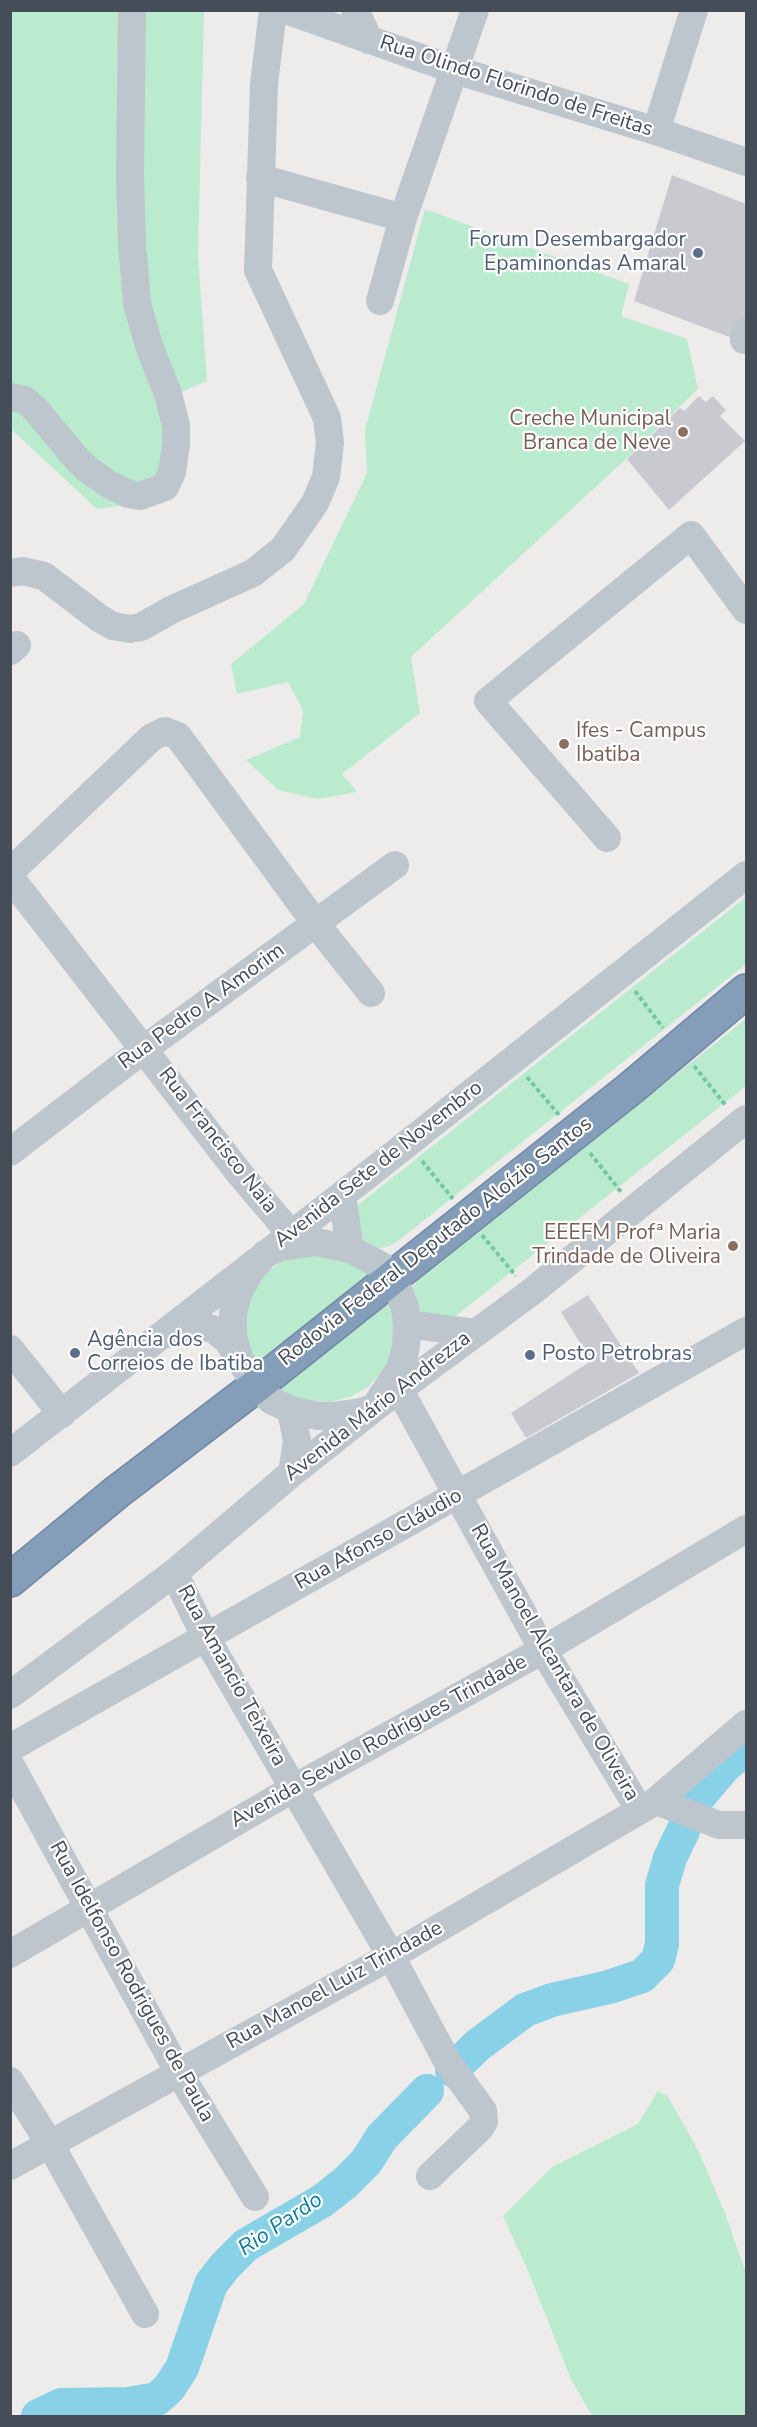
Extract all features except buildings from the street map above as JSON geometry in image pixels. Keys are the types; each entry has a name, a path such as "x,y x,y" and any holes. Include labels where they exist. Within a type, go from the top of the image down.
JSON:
{"highway":[{"name":"Rodovia Federal Deputado Aloízio Santos","path":"10,1580 117,1492 256,1386 631,1088 747,991"}],"street":[{"path":"10,397 25,400 87,469 110,484 129,494 140,496 165,487 172,472 176,425 168,394 149,346 137,303 132,244 130,175 132,10"},
{"path":"10,573 22,571 44,576 113,626 130,629 141,627 171,610 253,573 283,549 315,503 326,477 330,442 327,418 258,270 264,84 273,10"},
{"name":"Rua Olindo Florindo de Freitas","path":"286,10 455,70 656,131 747,162"},
{"path":"355,10 369,40"},
{"path":"380,301 403,218 475,10"},
{"path":"656,131 694,10"},
{"path":"260,178 403,218"},
{"path":"607,838 488,701 691,535 747,610"},
{"path":"10,872 152,736 165,731 178,736 316,924 371,993"},
{"name":"Rua Pedro A Amorim","path":"10,1152 144,1049 395,865"},
{"name":"Avenida Sete de Novembro","path":"10,1453 63,1414 747,875"},
{"name":"Rua Francisco Naia","path":"10,877 240,1174 291,1234"},
{"name":"Avenida Mário Andrezza","path":"10,1695 174,1573 292,1473 374,1408 530,1293 747,1119"},
{"path":"342,1195 350,1249"},
{"path":"158,1339 186,1326 200,1325 214,1330 228,1341 256,1386 271,1400 291,1410 333,1416 374,1408 389,1389 400,1369 406,1347 405,1307 393,1276 380,1264 350,1249 324,1243 298,1243 265,1254 250,1272 239,1292 233,1313 233,1336 239,1358"},
{"path":"407,1324 475,1333"},
{"name":"Rua Afonso Cláudio","path":"10,1748 458,1496 747,1330"},
{"path":"10,1349 63,1414"},
{"name":"Rua Manoel Alcantara de Oliveira","path":"400,1391 543,1650 662,1807"},
{"path":"291,1410 297,1441 292,1473"},
{"name":"Avenida Sevulo Rodrigues Trindade","path":"10,1954 294,1788 543,1650 747,1529"},
{"name":"Rua Amancio Teixeira","path":"174,1573 206,1636 457,2074 483,2111 484,2121 480,2128 430,2176"},
{"name":"Rua Manoel Luiz Trindade","path":"10,2166 662,1807 747,1724"},
{"name":"Rua Idelfonso Rodrigues de Paula","path":"10,1764 179,2073 255,2197"},
{"path":"662,1807 719,1826 747,1825"},
{"path":"10,2081 50,2144 145,2314"}],"green space":[{"path":"10,11 204,11 198,255 207,381 174,395 163,500 97,509 11,429"},
{"path":"425,209 629,284 621,316 687,339 698,389 626,459 411,657 420,713 342,774 357,792 317,799 278,790 246,760 300,737 303,710 288,682 237,694 231,664 304,604 367,473 365,430"},
{"path":"746,897 746,964 398,1241 379,1249 361,1241 353,1214 358,1205"},
{"path":"746,1019 746,1086 449,1321 421,1316 413,1288 418,1279"},
{"path":"336,1254 370,1273 256,1363 248,1346 245,1327 247,1308 254,1290 265,1274 281,1262 298,1255"},
{"path":"389,1296 395,1315 391,1355 382,1372 368,1387 350,1397 330,1402 310,1401 291,1395 274,1384"},
{"path":"657,2092 667,2095 699,2152 726,2216 746,2273 746,2416 592,2416 571,2379 526,2266 503,2216 552,2167 638,2124"}],"waterway":[{"name":"Rio Pardo","path":"691,1806 724,1767 746,1748"},
{"name":"Rio Pardo","path":"452,2070 478,2045 525,2010 552,2000 609,1987 642,1976 658,1960 662,1944 662,1885 670,1858 683,1831"},
{"name":"Rio Pardo","path":"38,2416 61,2405 128,2404 157,2399 169,2388 182,2368 211,2284 225,2266 246,2245 322,2201 345,2183 366,2162 382,2137 427,2091"}],"place":[{"name":"Forum Desembargador Epaminondas Amaral","path":"698,253"},
{"name":"Creche Municipal Branca de Neve","path":"683,432"},
{"name":"Ifes - Campus Ibatiba","path":"564,744"},
{"name":"EEEFM Profª Maria Trindade de Oliveira","path":"733,1246"},
{"name":"Agência dos Correios de Ibatiba","path":"75,1353"},
{"name":"Posto Petrobras","path":"530,1355"}]}
